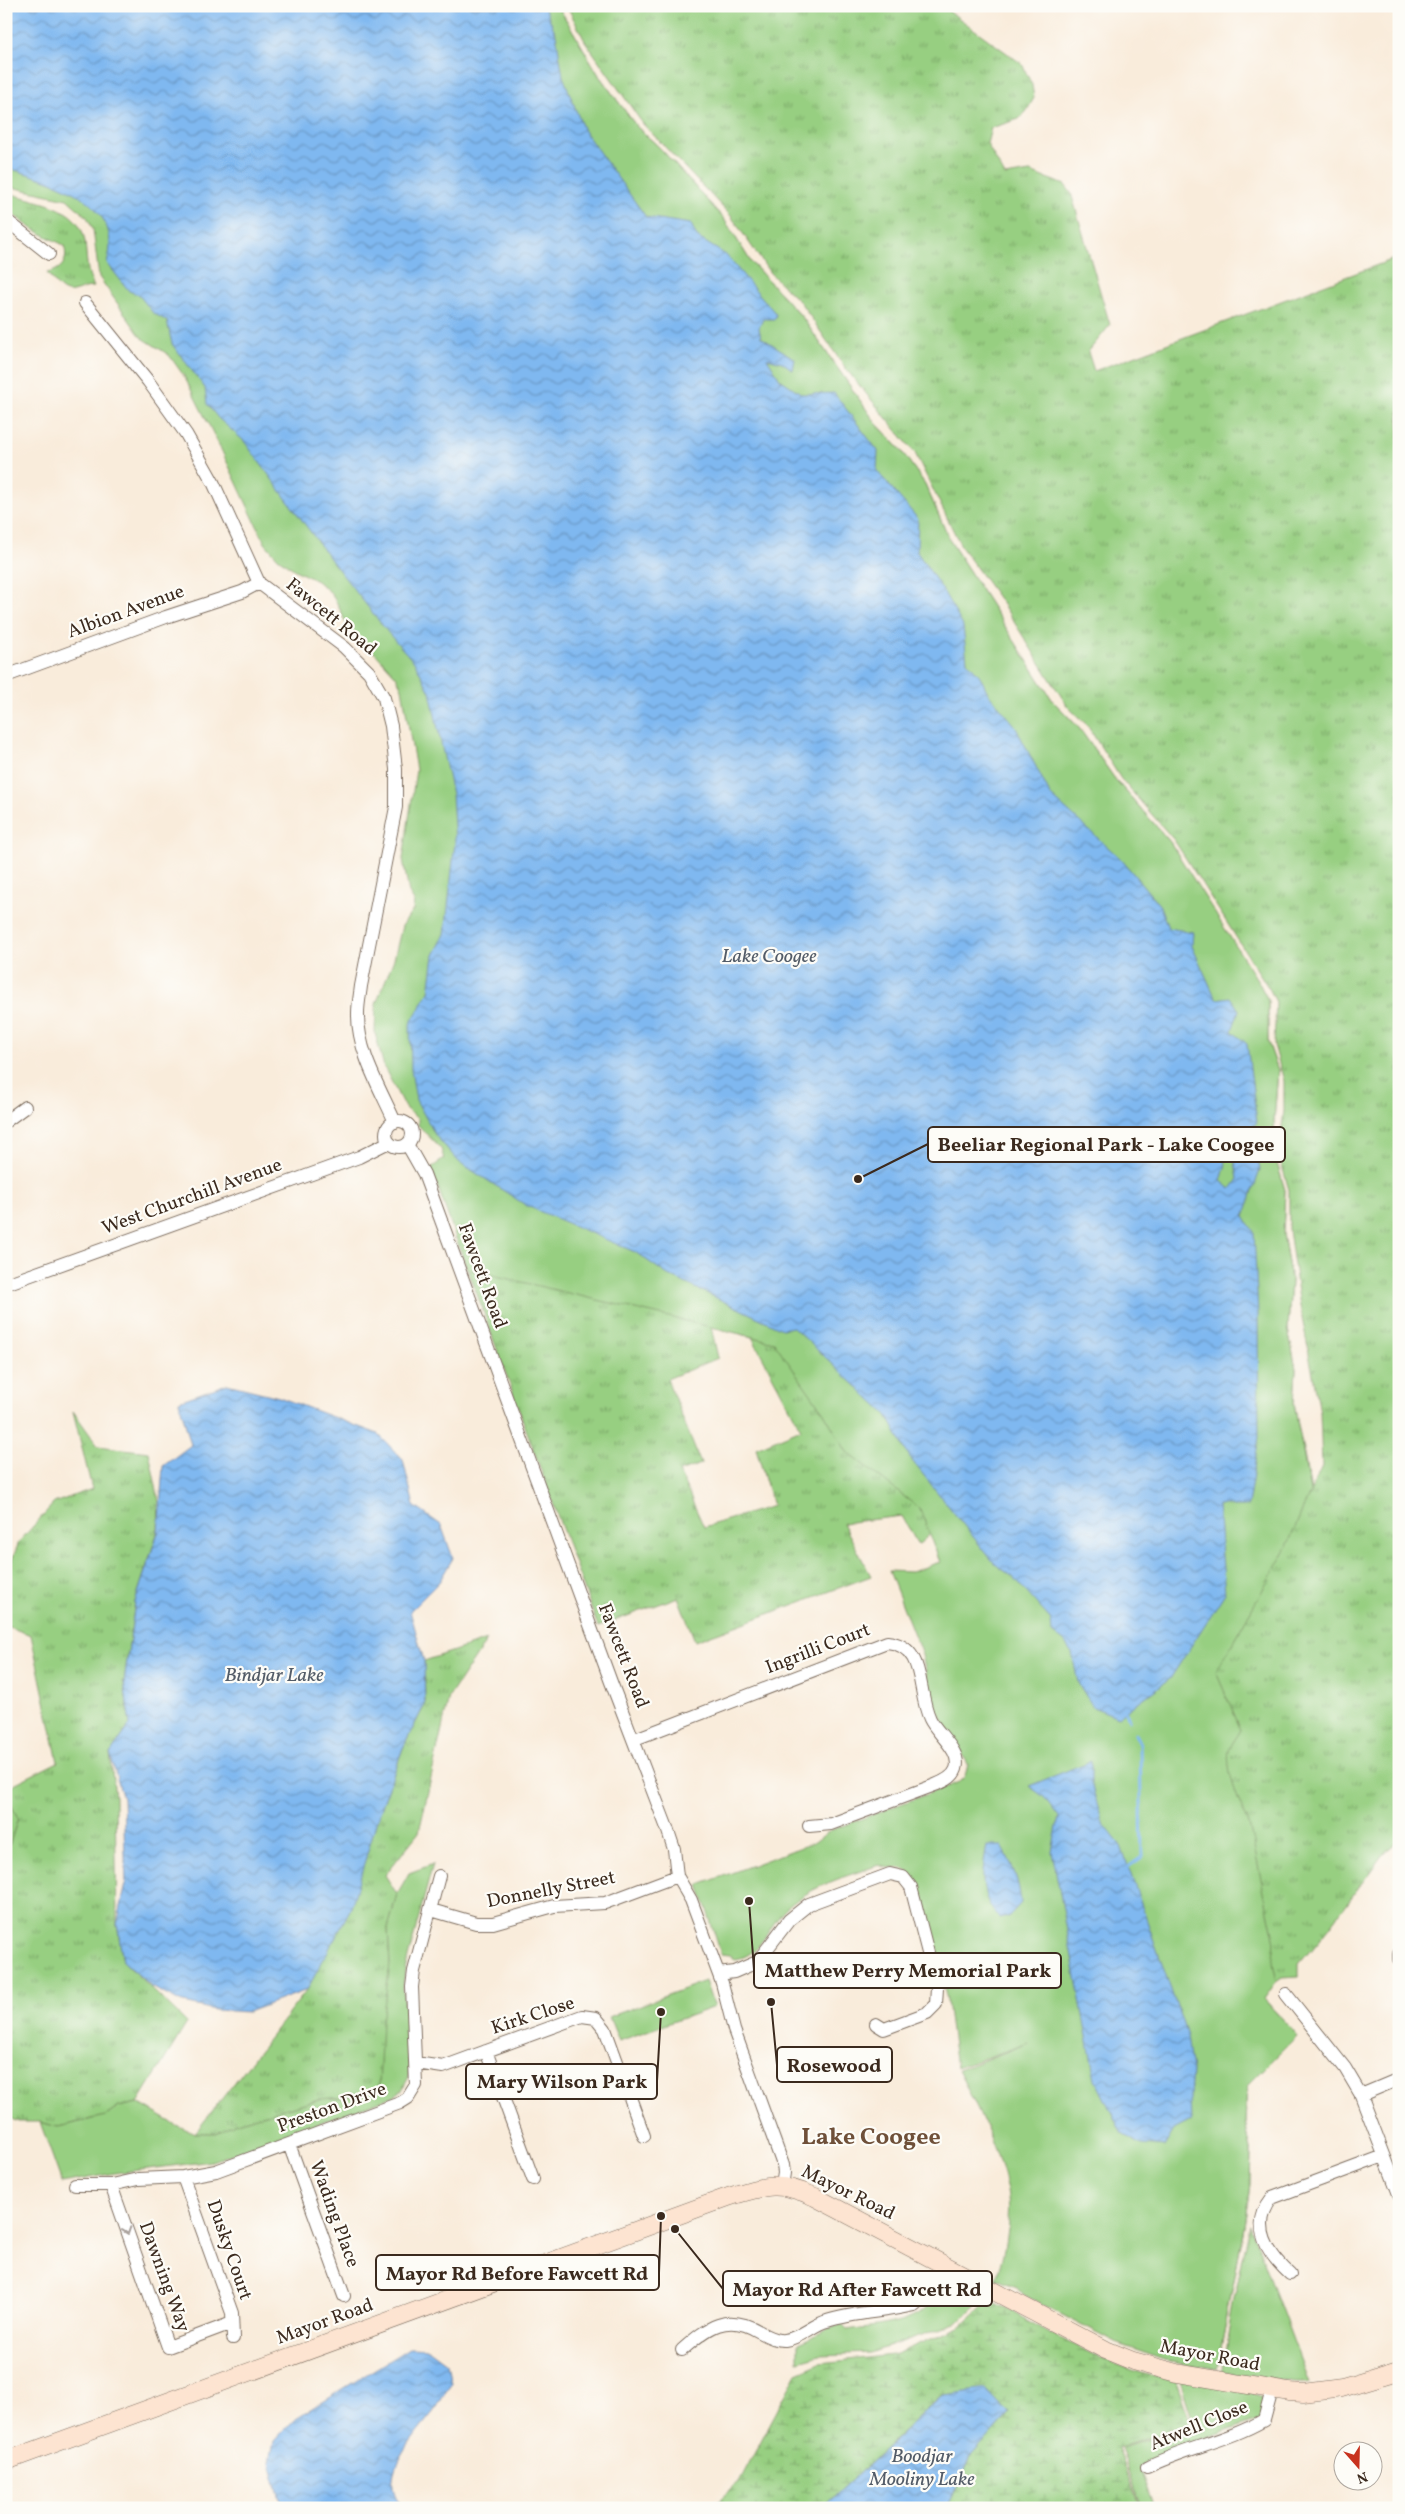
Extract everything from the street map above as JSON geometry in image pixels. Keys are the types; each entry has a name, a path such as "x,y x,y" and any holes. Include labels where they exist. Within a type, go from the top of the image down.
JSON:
{"main road":[{"name":"Mayor Road","path":"6,2461 728,2197 765,2186 782,2186 800,2190 1098,2345 1133,2361 1177,2374 1272,2390 1303,2393 1342,2388 1394,2371"}],"street":[{"path":"6,220 49,254"},
{"name":"Fawcett Road","path":"85,303 148,381 186,434 212,482 259,583 344,647 369,672 384,698 392,726 396,769 396,807 360,986 357,1014 360,1038 366,1058 395,1122"},
{"name":"Albion Avenue","path":"6,676 166,617 242,592 259,583"},
{"path":"6,1121 25,1107"},
{"path":"395,1122 404,1122 411,1127 412,1136 407,1144 397,1147 389,1142 387,1131 395,1122"},
{"name":"West Churchill Avenue","path":"6,1284 359,1157 389,1142"},
{"name":"Fawcett Road","path":"407,1144 424,1174 611,1682 635,1739 674,1849 677,1876 691,1900 719,1974 734,2030 783,2165 782,2186"},
{"name":"Ingrilli Court","path":"635,1739 887,1642 900,1643 909,1650 915,1659 924,1705 931,1721 956,1756 956,1769 949,1778 935,1785 832,1824 809,1826"},
{"path":"719,1974 734,1972 757,1962 789,1920 810,1904 890,1874 903,1877 911,1887 930,1956 937,1988 936,2004 927,2013 884,2029 876,2024"},
{"name":"Preston Drive","path":"75,2185 111,2185 138,2179 183,2177 216,2171 400,2104 408,2098 416,2085 412,1988 414,1971 439,1876"},
{"name":"Donnelly Street","path":"431,1910 476,1923 493,1923 554,1906 606,1902 677,1876"},
{"path":"1286,1994 1345,2068 1361,2095 1399,2194"},
{"name":"Kirk Close","path":"416,2063 443,2067 582,2016 596,2018 605,2029 644,2136"},
{"path":"486,2051 533,2178"},
{"path":"1361,2095 1399,2079"},
{"name":"Wading Place","path":"289,2144 344,2296"},
{"path":"1290,2274 1275,2260 1263,2236 1261,2218 1263,2210 1272,2198 1384,2156"},
{"name":"Dusky Court","path":"183,2177 232,2313 233,2338"},
{"name":"Dawning Way","path":"111,2185 168,2347 232,2323"},
{"path":"682,2350 702,2332 723,2322 746,2324 768,2336 783,2340 796,2337 824,2321 914,2305 925,2296 945,2267"},
{"name":"Atwell Close","path":"1147,2467 1167,2457 1249,2429 1264,2420 1272,2390"}],"green space":[{"name":"Lake Coogee","path":"6,6 558,6 600,77 637,127 660,148 724,219 751,262 802,317 875,422 901,450 925,484 950,541 1053,701 1079,728 1115,779 1170,842 1258,981 1268,1000 1268,1042 1278,1070 1274,1121 1276,1160 1285,1190 1283,1234 1291,1280 1288,1329 1296,1369 1294,1403 1310,1492 1286,1549 1216,1672 1241,1730 1229,1751 1229,1768 1238,1799 1249,1824 1275,1943 1272,1963 1276,1982 1264,1999 1297,2036 1247,2086 1245,2122 1251,2151 1250,2184 1244,2227 1217,2369 1165,2360 1118,2344 1024,2295 1017,2287 996,2279 1002,2258 1009,2212 1007,2191 993,2144 958,2070 1029,2043 956,2068 947,2001 936,1950 914,1877 909,1872 905,1869 888,1868 879,1865 819,1887 788,1907 752,1952 744,1957 735,1959 730,1955 721,1954 699,1885 815,1842 829,1831 959,1782 965,1776 968,1764 933,1704 922,1655 889,1571 911,1572 940,1562 920,1509 847,1452 824,1413 774,1342 467,1269 431,1168 444,1159 441,1149 418,1125 418,1119 405,1108 384,1067 375,1033 376,1004 394,959 402,926 413,910 414,901 409,893 403,859 416,770 402,688 396,676 376,654 351,634 330,592 317,581 295,570 278,558 265,543 184,376 169,355 141,337 99,277 93,229 87,217 67,199 6,186"},
{"path":"558,6 600,77 637,127 660,148 724,219 751,262 802,317 875,422 901,450 925,484 950,541 1053,701 1079,728 1115,779 1170,842 1268,1000 1268,1042 1278,1070 1274,1121 1276,1160 1285,1190 1283,1234 1291,1280 1288,1329 1296,1369 1294,1403 1311,1491 1322,1467 1320,1412 1300,1306 1289,1230 1289,1190 1282,1166 1280,1142 1284,1111 1284,1081 1274,1045 1276,1002 1270,990 1174,840 1121,779 1087,725 1068,707 1002,603 962,548 915,453 846,369 801,303 770,273 731,216 643,124 585,41 567,6 942,6 1022,64 1032,85 1034,98 1026,112 1019,119 991,128 987,144 1005,176 1030,172 1065,185 1071,193 1110,325 1088,352 1094,371 1399,257 1399,1840 1383,1854 1329,1928 1299,1964 1299,1977 1282,1978 1266,1989 1264,1999 1297,2036 1247,2086 1245,2122 1251,2151 1250,2184 1244,2227 1217,2369 1165,2360 1130,2276 1216,1673 646,217"},
{"path":"6,192 55,207 66,212 75,220 81,229 85,242 88,270 94,287 69,292 55,283 47,273 57,270 63,264 66,256 64,245 34,229 6,208"},
{"path":"431,1168 782,1328 887,1415 930,1534 918,1545 902,1516 843,1523 871,1576 695,1641 678,1597 598,1627","holes":["711,1326 752,1337 801,1429 756,1448 773,1506 704,1527 679,1472 701,1464 667,1379 718,1358"]},
{"path":"73,1411 98,1446 149,1452 159,1501 158,1531 135,1602 124,1682 130,1725 110,1754 115,1797 117,1924 123,1961 187,2023 138,2103 119,2107 106,2116 58,2127 40,2122 19,2122 6,2117 6,1855 18,1818 6,1796 6,1788 58,1762 31,1635 6,1626 6,1575 19,1542 54,1503 92,1489"},
{"path":"487,1640 449,1697 419,1832 385,1875 397,1894 388,1929 390,1964 379,2088 363,2096 319,2099 234,2123 217,2133 195,2133 307,1990 377,1820 403,1748 425,1704 424,1661"},
{"path":"6,1796 18,1818 6,1855"},
{"path":"433,1864 405,1969 403,1989 410,2075 402,2090 394,2096 212,2161 115,2173 62,2183 40,2122 58,2127 106,2116 119,2107 138,2103 176,2125 195,2133 217,2133 234,2123 319,2099 363,2096 379,2088 382,2021 390,1964 388,1929 397,1894 409,1873"},
{"path":"705,1981 714,2007 619,2041 609,2017"},
{"path":"1250,2225 1309,2383 1292,2383 1222,2371 1233,2303"},
{"path":"953,2281 984,2296 959,2322 870,2353 820,2355 798,2361 798,2343 842,2324 848,2330 895,2323 906,2319 928,2306"},
{"path":"990,2300 1058,2337 1104,2359 1151,2376 1176,2381 1191,2424 1118,2448 1141,2508 947,2508 971,2457 1009,2414 942,2395 822,2508 710,2508 739,2482 797,2373 820,2363 893,2355 962,2326"},
{"path":"1180,2380 1254,2393 1263,2398 1265,2406 1258,2420 1166,2453 1139,2467 1154,2508 1142,2508 1121,2448 1194,2425"}],"water":[{"name":"Lake Coogee","path":"6,6 544,6 556,34 563,76 584,131 646,217 691,224 697,237 726,255 776,314 775,319 763,319 759,328 761,337 795,359 793,370 782,362 767,358 780,379 802,394 834,393 878,451 877,471 918,519 917,552 942,589 963,626 967,661 980,676 988,693 1014,724 1051,796 1121,859 1160,906 1168,928 1193,932 1192,946 1216,999 1230,997 1239,1010 1232,1031 1247,1044 1257,1122 1242,1134 1224,1139 1225,1155 1223,1157 1226,1164 1221,1181 1231,1189 1238,1179 1234,1156 1240,1153 1248,1159 1257,1154 1260,1170 1244,1217 1254,1232 1258,1313 1259,1437 1248,1506 1218,1506 1225,1593 1170,1679 1118,1717 1093,1707 1078,1683 1072,1653 1064,1642 1052,1633 1051,1620 1013,1577 995,1564 909,1457 887,1415 793,1327 782,1329 668,1275 635,1252 527,1206 459,1162 436,1136 416,1100 411,1070 410,1024 429,992 434,955 445,934 455,842 452,794 430,692 415,663 390,635 334,564 244,441 218,418 207,404 205,388 172,344 167,321 153,313 139,295 129,291 107,263 110,242 106,224 96,210 82,198 65,188 11,169 6,160"},
{"name":"Bindjar Lake","path":"227,1384 279,1397 378,1434 403,1460 414,1506 441,1525 453,1558 439,1582 410,1611 424,1661 425,1704 403,1748 377,1820 351,1908 307,1990 248,2012 215,2010 180,2002 152,1987 123,1961 117,1924 126,1884 123,1799 110,1754 130,1725 124,1682 135,1602 158,1532 163,1466 191,1445 179,1401"},
{"path":"1091,1761 1091,1783 1103,1823 1121,1846 1187,2036 1192,2071 1191,2121 1174,2130 1164,2147 1142,2145 1122,2134 1095,2079 1052,1851 1059,1817 1044,1797 1029,1786"},
{"path":"987,1846 1002,1846 1015,1874 1019,1888 1021,1903 1008,1917 1000,1919 988,1902 983,1884"},
{"path":"409,2348 428,2349 447,2363 451,2383 437,2407 401,2455 395,2469 393,2483 396,2496 405,2508 287,2508 280,2499 270,2462 274,2441 296,2418"},
{"name":"Boodjar Mooliny Lake","path":"986,2389 1009,2414 971,2457 947,2508 822,2508 943,2395"}],"waterway":[{"path":"1126,1712 1129,1720"},
{"path":"1128,1867 1142,1857 1140,1744 1135,1734"}],"place":[{"name":"Beeliar Regional Park - Lake Coogee","path":"858,1179"},
{"name":"Matthew Perry Memorial Park","path":"749,1901"},
{"name":"Rosewood","path":"771,2002"},
{"name":"Mary Wilson Park","path":"661,2012"},
{"name":"Mayor Rd Before Fawcett Rd","path":"661,2216"},
{"name":"Mayor Rd After Fawcett Rd","path":"675,2229"}],"district":[{"name":"Lake Coogee","path":"871,2138"}]}
